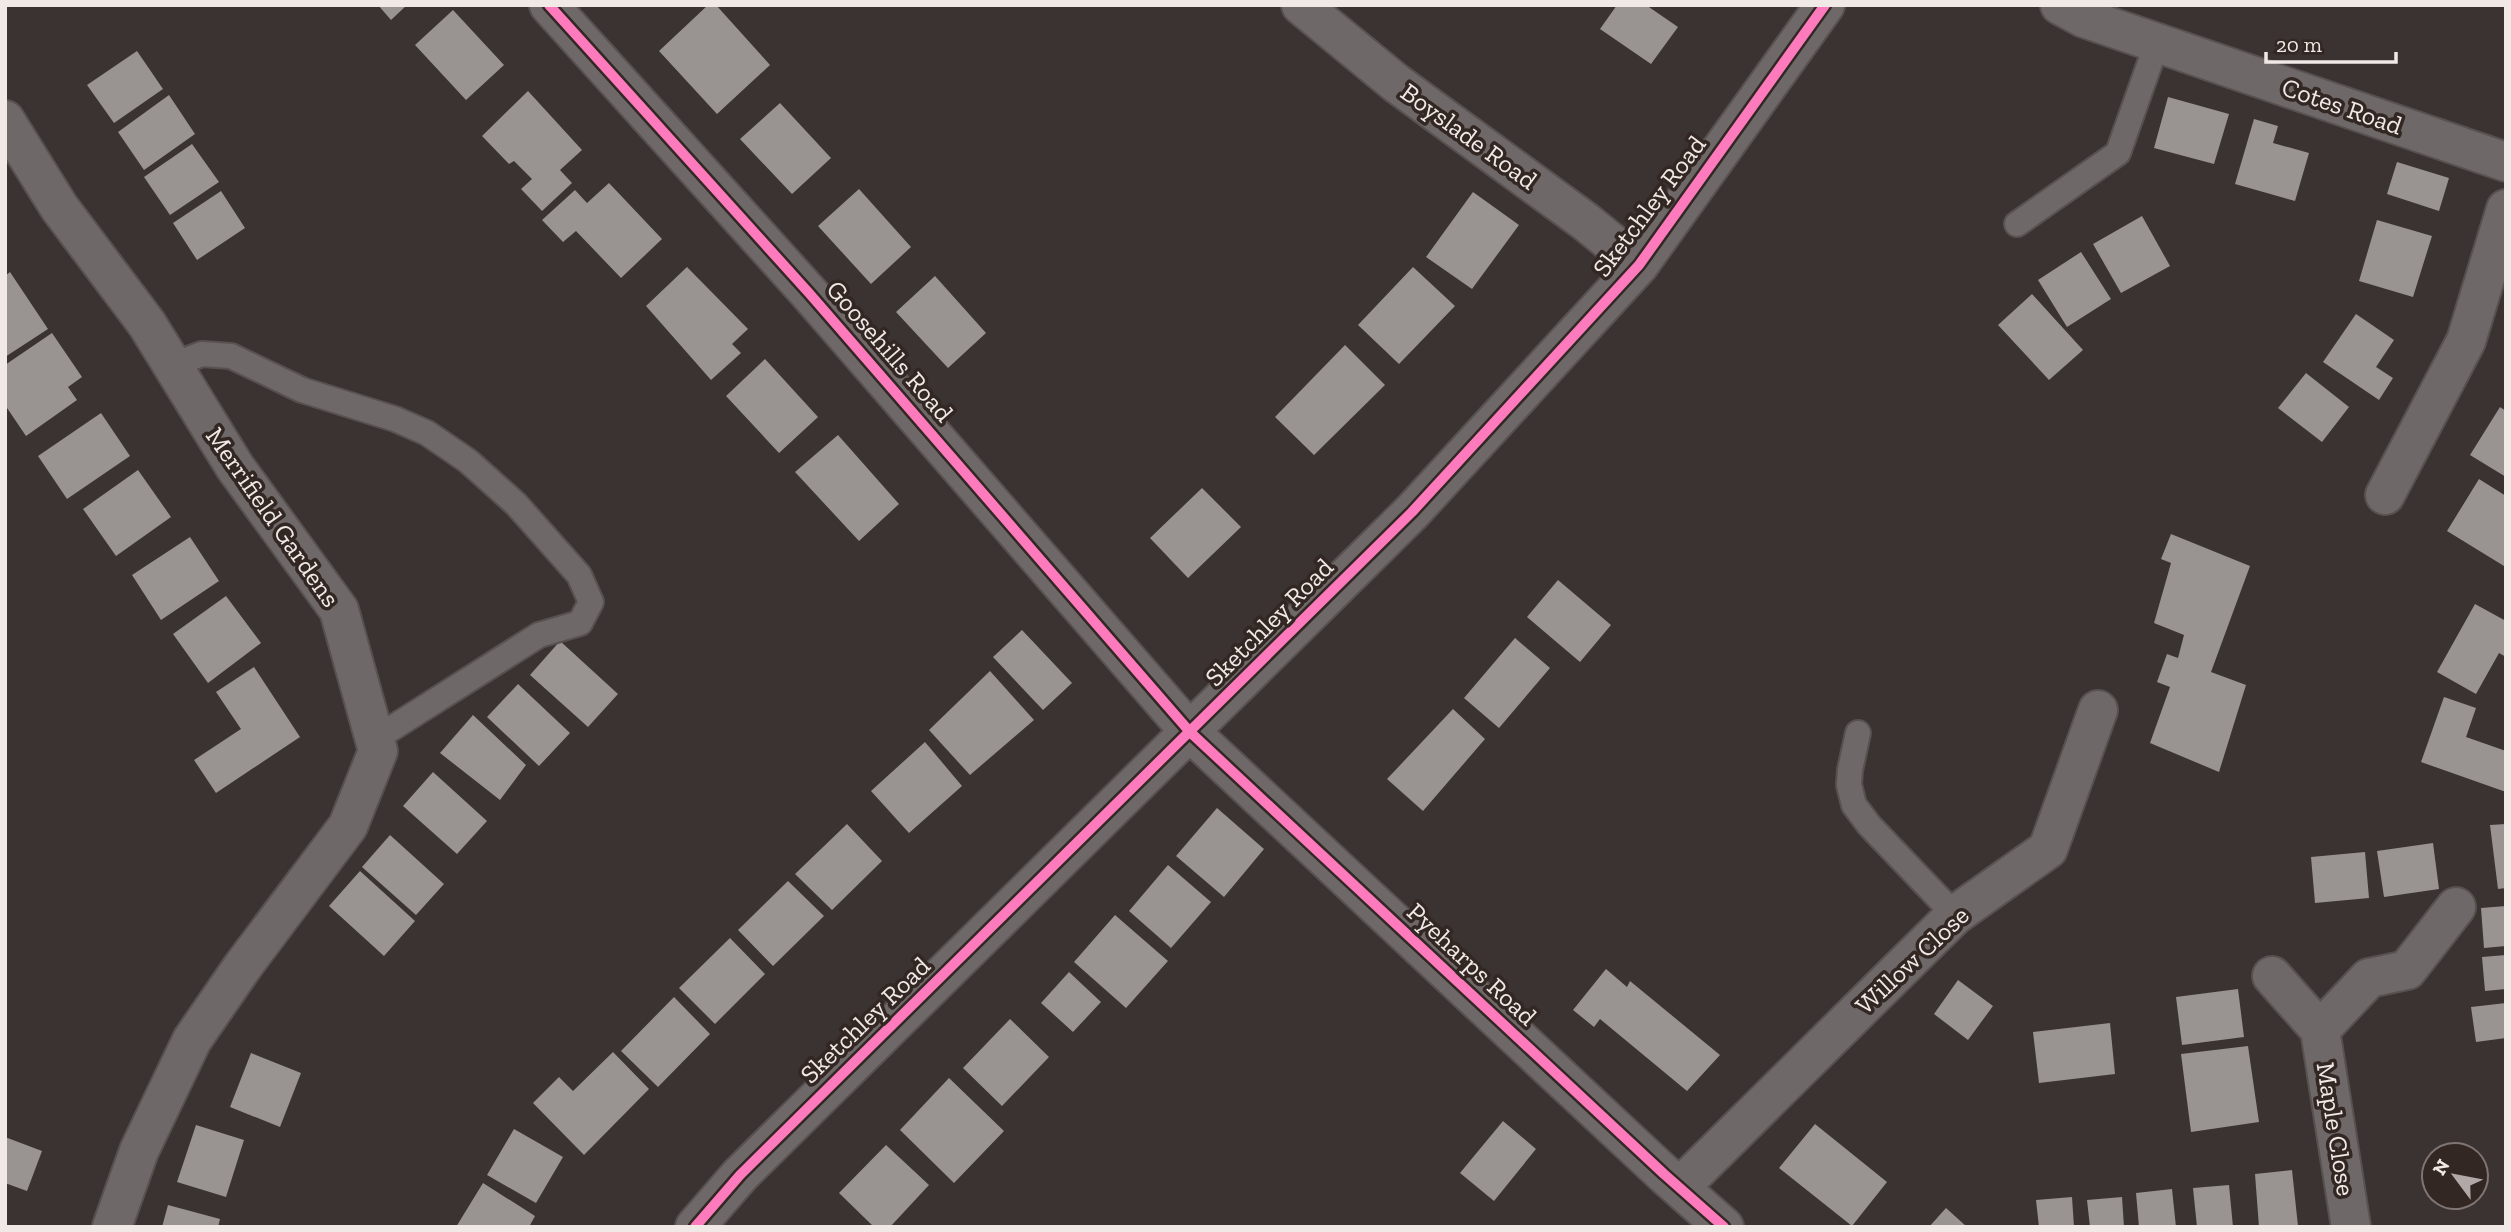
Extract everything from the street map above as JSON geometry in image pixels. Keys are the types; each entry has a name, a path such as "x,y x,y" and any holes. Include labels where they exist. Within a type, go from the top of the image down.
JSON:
{"street":[{"name":"Goosehills Road","path":"548,5 808,293 1190,732"},
{"name":"Boyslade Road","path":"1301,5 1396,83 1586,222 1639,265"},
{"name":"Sketchley Road","path":"695,1227 740,1175 1412,512 1639,265 1825,5"},
{"name":"Cotes Road","path":"2060,5 2084,18 2506,162"},
{"name":"Merrifield Gardens","path":"5,120 59,207 147,324 235,467 339,610 378,751 348,826 243,966 192,1040 139,1151 112,1227"},
{"path":"2385,495 2466,341 2506,209"},
{"name":"Willow Close","path":"1680,1187 1955,915 2048,849 2098,710"},
{"name":"Pyeharps Road","path":"1190,732 1724,1227"},
{"name":"Maple Close","path":"2320,1030 2369,978 2407,970 2456,907"},
{"name":"Maple Close","path":"2272,976 2320,1030 2351,1227"}],"lane":[{"path":"2017,224 2118,153 2157,43"},
{"path":"172,365 202,354 231,356 302,390 395,419 427,433 468,461 516,505 579,575 591,602 580,623 539,635 375,739"},
{"path":"1858,733 1849,785 1854,805 1868,825 1955,915"}],"building":[{"path":"378,5 407,5 391,20"},
{"path":"708,5 716,5 770,65 717,114 659,51"},
{"path":"1617,5 1646,5 1678,27 1651,64 1600,29"},
{"path":"453,10 504,65 466,100 415,45"},
{"path":"137,51 163,89 114,123 87,85"},
{"path":"528,91 582,150 560,170 572,183 542,211 521,189 532,179 514,161 509,164 482,136"},
{"path":"169,95 195,134 144,170 118,132"},
{"path":"2168,97 2229,114 2214,164 2154,148"},
{"path":"780,103 831,158 792,194 740,139"},
{"path":"2254,119 2278,126 2273,143 2309,153 2295,201 2235,184"},
{"path":"192,144 219,182 170,215 144,177"},
{"path":"2397,162 2449,178 2439,211 2387,194"},
{"path":"609,183 662,239 621,278 576,231 563,242 542,220 575,190 587,203"},
{"path":"859,189 911,247 871,284 818,226"},
{"path":"221,191 245,228 197,260 173,223"},
{"path":"1473,192 1519,225 1472,289 1426,257"},
{"path":"2142,216 2170,266 2121,293 2093,244"},
{"path":"2377,220 2432,236 2413,297 2359,281"},
{"path":"2081,252 2111,299 2067,327 2038,280"},
{"path":"687,267 748,329 732,344 741,353 711,380 646,306"},
{"path":"1413,267 1455,306 1399,364 1358,325"},
{"path":"10,272 48,329 5,357 5,276"},
{"path":"935,276 986,333 948,368 896,312"},
{"path":"2032,294 2083,350 2049,380 1998,325"},
{"path":"2356,314 2394,340 2376,367 2393,378 2379,400 2323,362"},
{"path":"52,333 82,377 68,387 77,400 26,436 5,405 5,365"},
{"path":"1345,345 1385,385 1314,455 1275,417"},
{"path":"765,359 818,417 779,453 726,396"},
{"path":"2306,373 2349,407 2322,442 2278,408"},
{"path":"2500,407 2506,411 2506,477 2470,455"},
{"path":"101,413 130,456 67,499 38,456"},
{"path":"838,435 899,504 859,541 795,472"},
{"path":"138,470 171,517 116,556 83,509"},
{"path":"2479,479 2506,496 2504,566 2447,531"},
{"path":"1202,488 1241,527 1188,578 1150,538"},
{"path":"2171,534 2250,566 2211,672 2246,685 2219,772 2150,743 2170,687 2157,682 2167,654 2178,658 2184,635 2154,623 2171,563 2161,559"},
{"path":"190,537 219,581 161,620 132,575"},
{"path":"1558,580 1611,625 1580,662 1527,617"},
{"path":"226,596 261,643 208,683 173,634"},
{"path":"2475,604 2506,621 2506,657 2499,653 2476,694 2437,672"},
{"path":"1022,630 1072,683 1043,710 993,657"},
{"path":"1515,638 1550,668 1499,728 1464,698"},
{"path":"560,641 618,694 588,727 530,675"},
{"path":"254,667 300,737 216,793 194,760 241,729 216,692"},
{"path":"990,671 1034,720 970,775 929,730"},
{"path":"518,684 570,733 539,766 487,717"},
{"path":"2444,697 2476,708 2466,737 2506,751 2506,792 2421,762"},
{"path":"1453,709 1485,739 1423,811 1387,779"},
{"path":"473,715 526,765 500,800 440,753"},
{"path":"925,742 962,786 909,833 871,791"},
{"path":"433,772 487,821 457,854 403,806"},
{"path":"1217,808 1264,849 1224,897 1176,856"},
{"path":"847,824 882,861 832,910 795,874"},
{"path":"2506,824 2506,888 2498,889 2490,825"},
{"path":"390,835 444,884 416,915 362,867"},
{"path":"2433,843 2439,889 2384,897 2377,851"},
{"path":"2365,852 2369,898 2315,903 2311,857"},
{"path":"1168,865 1211,902 1171,948 1129,911"},
{"path":"360,871 415,921 384,956 329,906"},
{"path":"788,881 824,916 773,966 738,930"},
{"path":"2506,906 2506,946 2484,948 2481,908"},
{"path":"1115,915 1168,961 1126,1008 1074,962"},
{"path":"730,938 765,974 715,1024 679,988"},
{"path":"2506,955 2506,989 2485,991 2482,957"},
{"path":"1606,969 1627,987 1630,981 1720,1055 1687,1091 1600,1019 1594,1027 1573,1010"},
{"path":"1069,972 1101,1002 1073,1032 1041,1003"},
{"path":"1958,980 1993,1006 1968,1040 1934,1014"},
{"path":"2238,989 2244,1037 2182,1045 2176,997"},
{"path":"674,997 710,1034 658,1087 621,1051"},
{"path":"2506,1003 2506,1038 2476,1042 2471,1007"},
{"path":"1010,1019 1049,1057 1002,1106 963,1068"},
{"path":"2110,1023 2115,1074 2039,1083 2033,1032"},
{"path":"2248,1046 2259,1122 2191,1132 2181,1054"},
{"path":"613,1052 649,1089 584,1155 533,1103 559,1077 573,1091"},
{"path":"251,1053 301,1073 280,1127 230,1107"},
{"path":"949,1078 1004,1131 954,1183 900,1130"},
{"path":"1503,1121 1536,1149 1494,1201 1460,1173"},
{"path":"1815,1124 1887,1182 1852,1226 1779,1168"},
{"path":"196,1125 244,1140 226,1197 177,1182"},
{"path":"514,1129 563,1157 536,1203 487,1175"},
{"path":"5,1137 42,1151 27,1191 5,1183"},
{"path":"886,1145 929,1185 890,1227 874,1227 839,1193"},
{"path":"2292,1170 2298,1226 2259,1227 2255,1174"},
{"path":"483,1183 535,1216 529,1227 456,1227"},
{"path":"2229,1185 2233,1227 2197,1227 2193,1188"},
{"path":"2172,1189 2176,1227 2139,1227 2136,1193"},
{"path":"2072,1197 2074,1227 2039,1227 2036,1200"},
{"path":"2122,1197 2124,1227 2090,1227 2087,1200"},
{"path":"168,1205 220,1219 218,1227 162,1227"},
{"path":"1946,1208 1967,1227 1929,1227"}],"cycle path":[{"path":"549,5 809,293 1190,732 1724,1227"},
{"path":"695,1227 740,1175 1412,512 1639,265 1825,5"}]}
